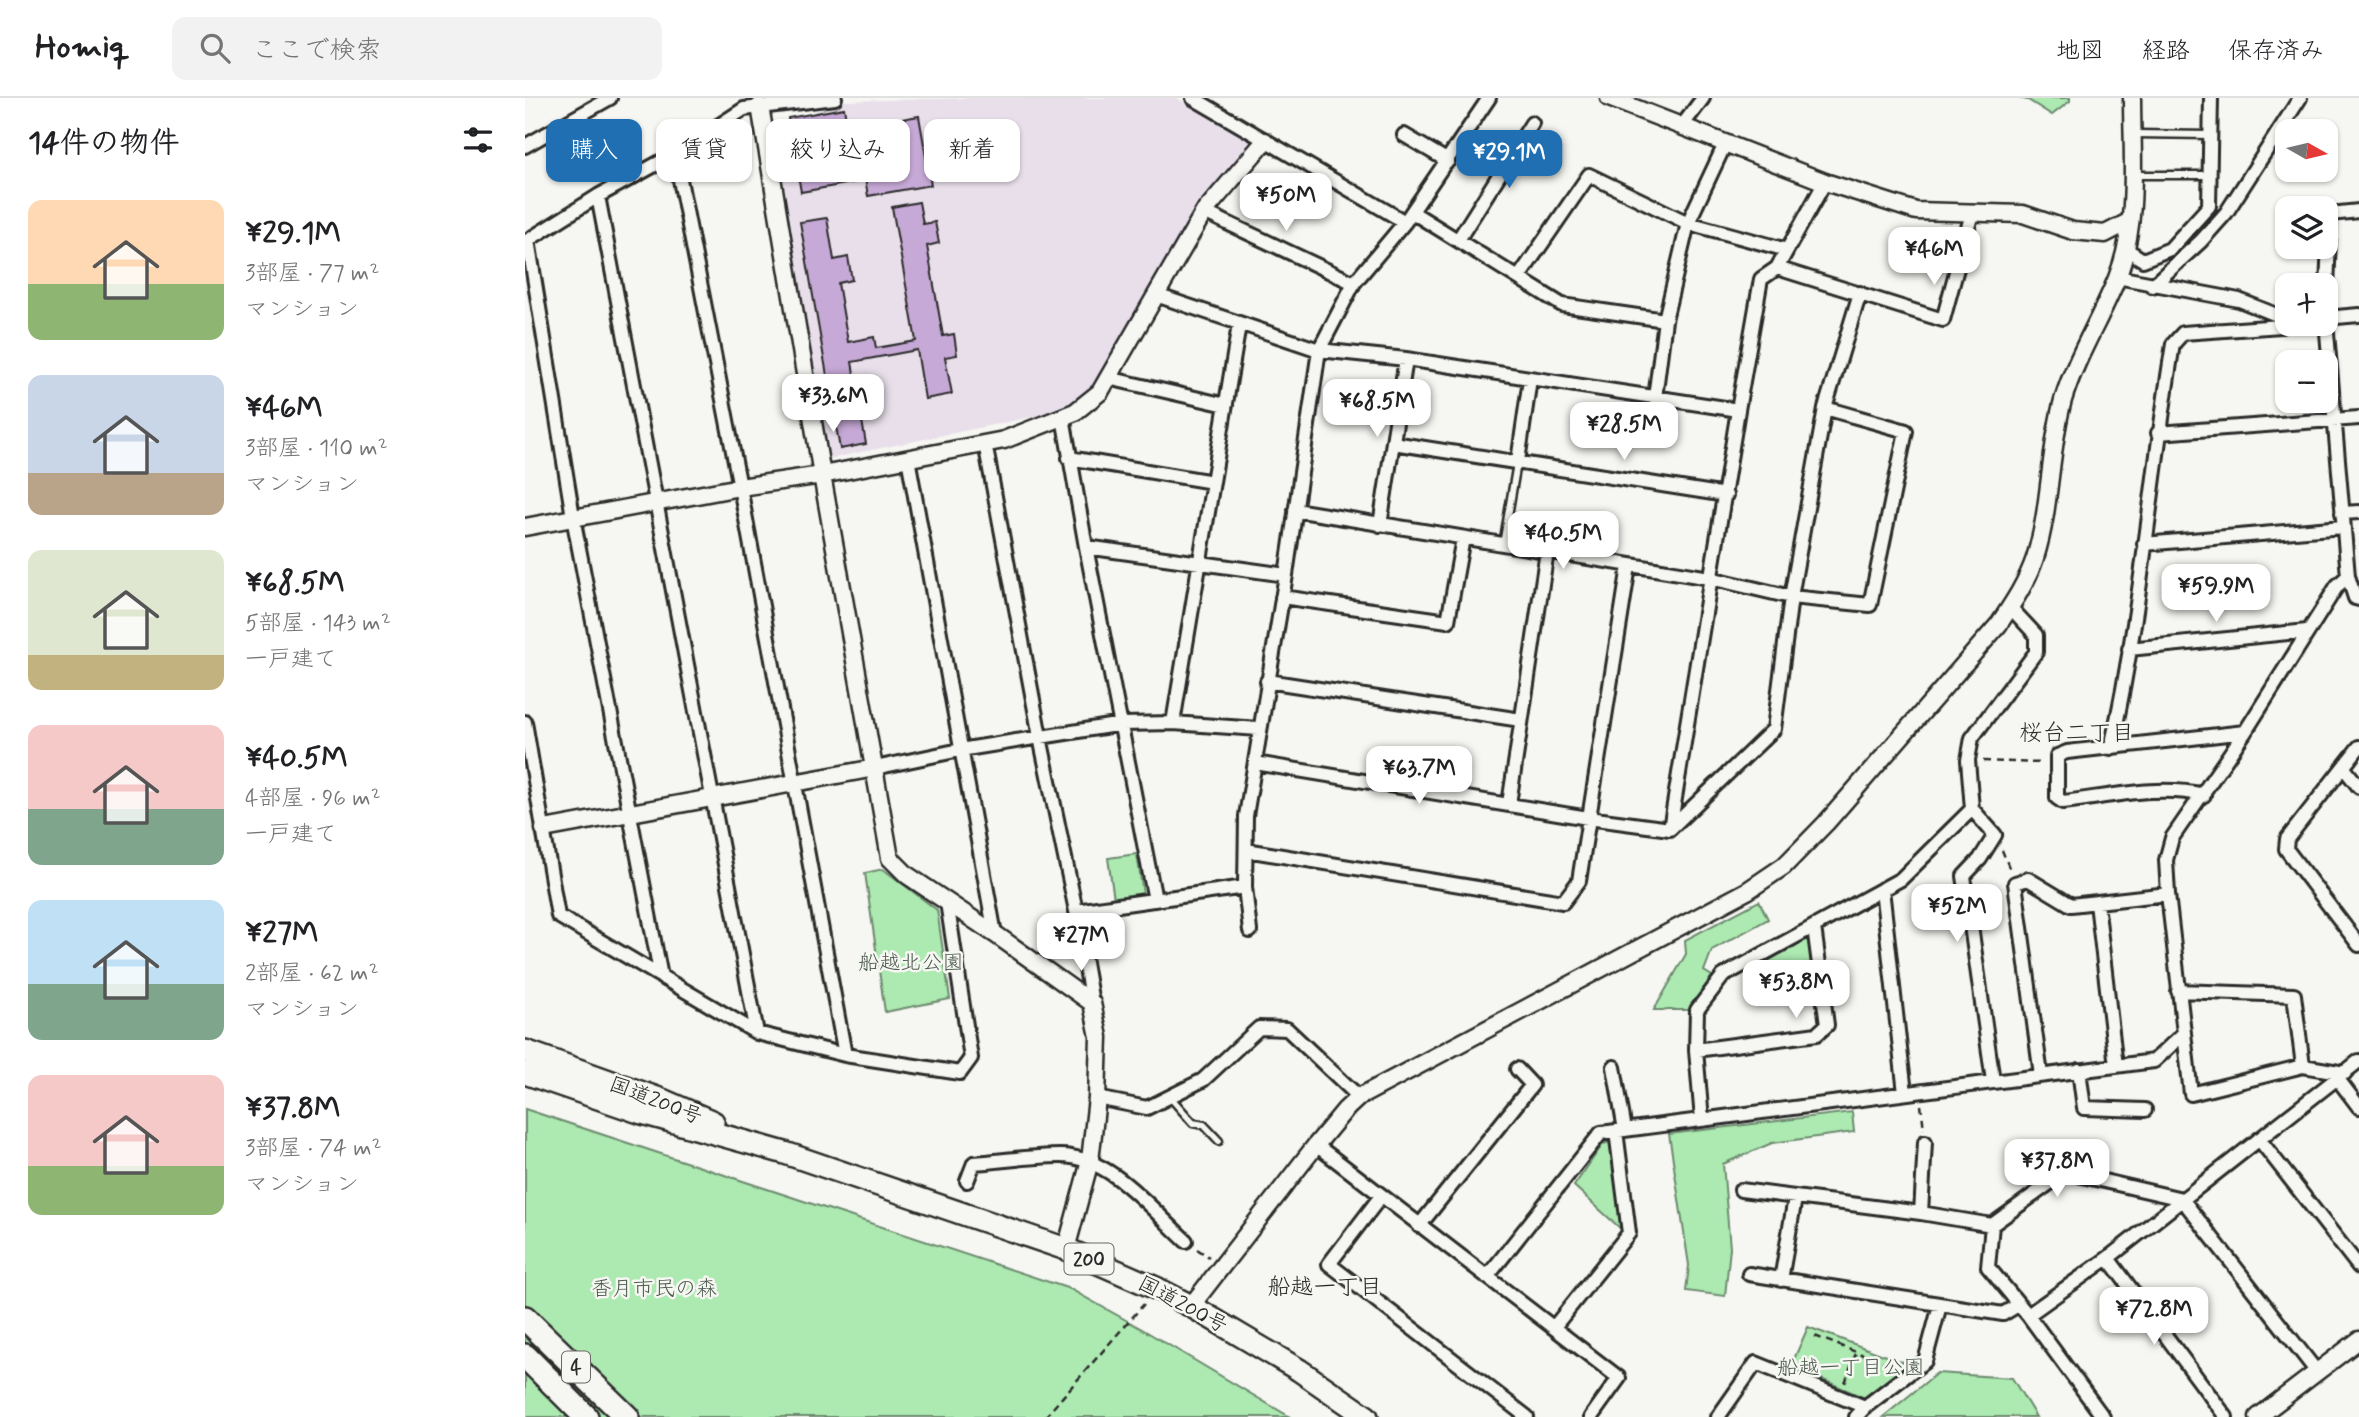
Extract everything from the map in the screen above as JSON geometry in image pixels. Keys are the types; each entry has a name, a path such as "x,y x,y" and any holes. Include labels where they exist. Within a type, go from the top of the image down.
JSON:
{"highway":[{"name":"国道200号","path":"525,1051 662,1100 785,1153"},
{"name":"国道200号","path":"525,1073 642,1113 785,1153 1066,1249 1191,1306 1299,1370 1367,1417"},
{"name":"4","path":"525,1318 627,1417"},
{"name":"4","path":"525,1356 586,1417"}],"street":[{"path":"525,146 610,98"},
{"path":"728,119 757,102 835,98"},
{"path":"1250,931 1245,887 1246,816 1286,575 1319,350 1354,283 1409,217 1489,98"},
{"path":"1609,98 1825,182 1916,211 2023,214 2073,231 2105,234 2130,221"},
{"path":"1682,126 1703,98"},
{"path":"1191,1306 1316,1145 1359,1097 1747,891 1784,866 1844,802 1999,624 2023,587 2035,558 2063,403 2078,358 2117,277 2126,249 2132,174 2131,98"},
{"path":"2126,249 2143,260 2170,249 2209,206 2211,98"},
{"path":"2153,286 2201,241 2226,213 2300,98"},
{"path":"1197,99 1265,141 1458,240 1562,305 1665,320"},
{"path":"757,102 890,858 907,874 1092,1003"},
{"path":"1458,240 1532,123"},
{"path":"1404,135 1448,161"},
{"path":"525,527 1004,440 1075,412 1100,392 1204,212 1265,141"},
{"path":"1655,398 1665,320 1688,223 1725,144"},
{"path":"656,164 598,196 526,241 573,517 661,977"},
{"path":"1519,277 1588,175 1688,223 1787,250"},
{"path":"680,182 845,1055"},
{"path":"1670,829 1761,279 1777,268 1825,182"},
{"path":"598,196 757,1033"},
{"path":"2328,273 2330,214 2359,211"},
{"path":"1204,212 1354,283"},
{"path":"1777,268 1943,320 1972,213"},
{"path":"2117,277 2153,286 2239,300 2275,316"},
{"path":"1670,829 1774,729 1791,597 1825,408 1860,293"},
{"path":"1156,295 1319,350 1406,359 1738,410"},
{"path":"2338,318 2359,315"},
{"path":"1173,723 1239,325"},
{"path":"2111,748 2125,684 2158,433 2173,344 2183,333 2275,326"},
{"path":"2327,336 2348,576 2355,598 2359,598"},
{"path":"1380,525 1406,359"},
{"path":"1108,378 1226,405"},
{"path":"1517,461 1530,379"},
{"path":"1295,510 1710,578 1791,597 1870,605 1906,430 1825,408"},
{"path":"1063,417 1155,900"},
{"path":"2158,433 2359,418"},
{"path":"985,443 1100,1037 1090,1161 1066,1249"},
{"path":"1393,443 1726,495"},
{"path":"908,458 995,934"},
{"path":"1069,458 1213,482"},
{"path":"2342,513 2359,512"},
{"path":"2144,544 2343,527"},
{"path":"1282,597 1448,621 1462,538"},
{"path":"1086,547 1286,575"},
{"path":"1509,804 1547,551"},
{"path":"1246,850 1563,902 1580,881 1629,566"},
{"path":"2348,576 2337,586 2204,796 2172,838 2167,859 2168,894 2191,1094 2303,1066 2341,1076 2359,1107"},
{"path":"1993,1081 1964,876 1980,859 1995,835 1972,809 1968,760 1972,738 2036,652 2036,635 2010,607"},
{"path":"2129,649 2307,631"},
{"path":"1267,681 1521,720"},
{"path":"525,722 531,785 544,828 558,916 757,1033 845,1055 960,1073 971,1058 947,902"},
{"path":"544,828 960,750 1122,724 1173,723 1259,729"},
{"path":"2204,796 2191,792 2149,792 2063,802 2057,798 2057,756 2067,752 2245,732"},
{"path":"2359,747 2287,839 2286,849 2359,945"},
{"path":"1255,763 1670,829"},
{"path":"2344,768 2359,787"},
{"path":"1702,1120 1696,1050 1697,1010 1723,976 1901,879 1972,809"},
{"path":"2041,1075 2015,883 2028,879 2071,905 2168,894"},
{"path":"1076,911 1245,887"},
{"path":"1882,890 1905,1093"},
{"path":"2097,903 2116,1066"},
{"path":"1696,1050 1814,1035 1827,1026 1814,927"},
{"path":"2178,991 2294,995 2303,1066"},
{"path":"1097,1098 1147,1108 1203,1080 1259,1028 1287,1029 1359,1097"},
{"path":"1487,1277 1601,1133 2154,1061 2183,1034"},
{"path":"2028,1315 2108,1258 2359,1062"},
{"path":"1554,1327 1629,1233 1614,1067"},
{"path":"1419,1226 1532,1085 1517,1069"},
{"path":"2079,1070 2084,1108 2145,1110"},
{"path":"2259,1139 2359,1267"},
{"path":"1921,1213 1925,1142"},
{"path":"1316,1145 1619,1378 1591,1417"},
{"path":"967,1181 974,1163 1062,1156 1090,1161 1112,1172 1186,1241"},
{"path":"1741,1190 1992,1225 2065,1172 2182,1199 2316,1372"},
{"path":"1381,1196 1329,1264 1527,1417"},
{"path":"1780,1280 1795,1198"},
{"path":"1992,1225 1988,1267 2028,1315 2103,1417"},
{"path":"2108,1258 2226,1417"},
{"path":"1749,1274 2003,1314 2018,1305"},
{"path":"1719,1417 1756,1363 1861,1412 1925,1361 1940,1305"},
{"path":"2257,1417 2359,1340"}],"lane":[{"path":"2132,134 2210,135"},
{"path":"2132,174 2209,175"},
{"path":"1503,545 1517,461"},
{"path":"1170,1097 1193,1123 1204,1125 1219,1141"}],"path":[{"path":"1968,760 2056,764"},
{"path":"1995,835 2015,883"},
{"path":"1920,1091 1925,1142"},
{"path":"1186,1241 1222,1265"},
{"path":"1045,1417 1157,1289"},
{"path":"1815,1336 1911,1373"},
{"path":"1847,1380 1856,1352"}],"shaded area":[{"path":"1177,98 1253,142 1101,373 1086,393 1069,406 1041,415 828,459 784,182 910,182 910,119 795,119 845,101"}],"green space":[{"path":"2018,98 2070,98 2070,101 2052,115 2028,100"},
{"path":"1137,854 1143,894 1114,899 1108,858"},
{"name":"船越北公園","path":"883,869 937,910 950,999 885,1012 865,873"},
{"path":"1759,901 1768,919 1712,950 1704,971 1712,976 1689,1010 1654,1010 1686,954 1685,940"},
{"path":"1809,938 1817,992 1763,1000 1759,966"},
{"name":"香月市民の森","path":"525,1109 1070,1289 1290,1417 525,1417"},
{"path":"1852,1112 1854,1132 1772,1143 1723,1164 1730,1248 1725,1296 1686,1291 1689,1265 1669,1134"},
{"path":"1611,1142 1623,1231 1574,1186 1603,1144"},
{"name":"船越一丁目公園","path":"1808,1327 1908,1364 1865,1398 1791,1366"},
{"path":"1937,1373 2012,1378 2036,1417 1883,1417"}],"building":[{"path":"844,108 846,119 788,119"},
{"path":"919,116 924,145 924,182 930,182 931,185 868,196 866,182 910,182 910,119 902,119"},
{"path":"799,182 857,182 801,192"},
{"path":"919,202 923,224 935,222 939,243 927,246 943,336 954,334 957,355 945,357 952,394 925,399 917,350 852,362 866,444 840,449 800,222 827,218 834,260 848,257 852,280 838,283 848,342 874,337 876,348 916,341 892,207"}],"district":[{"name":"桜台二丁目","path":"2077,732"},
{"name":"船越一丁目","path":"1325,1286"}]}
